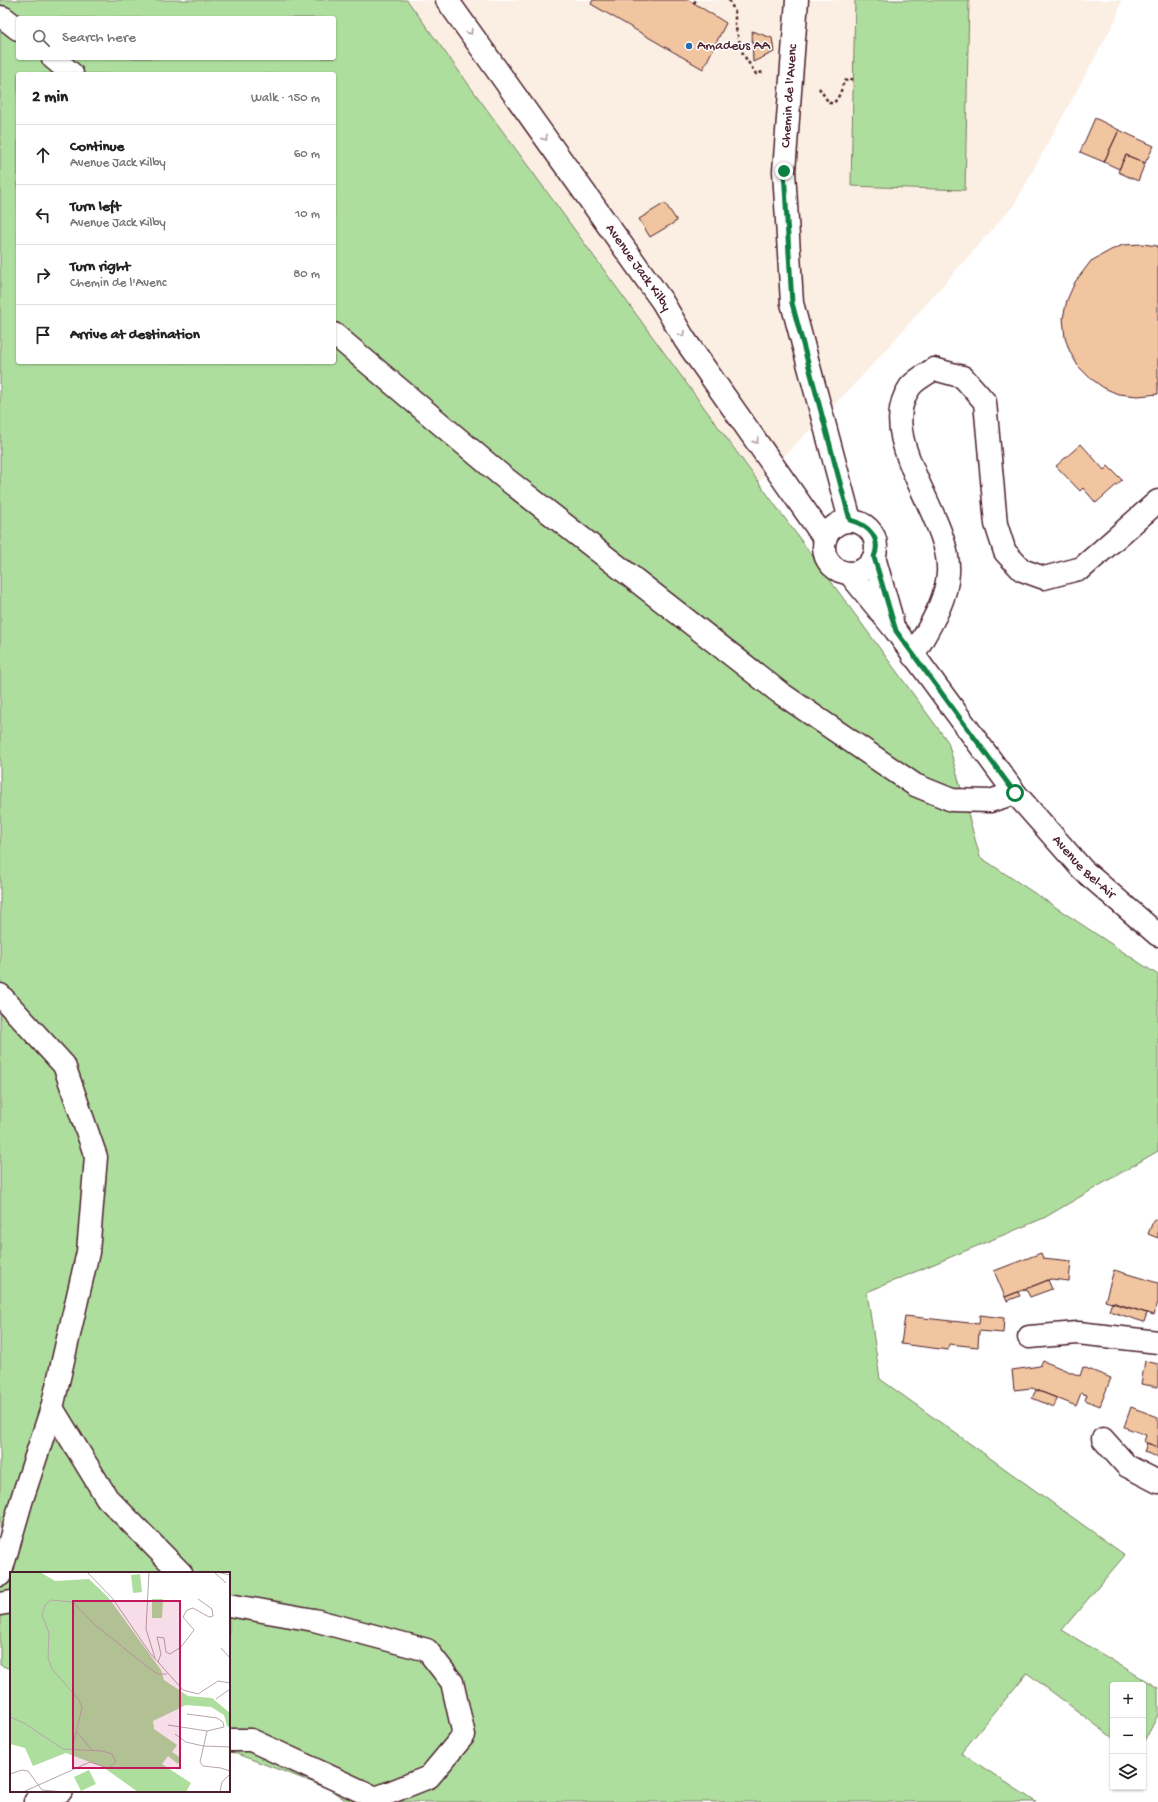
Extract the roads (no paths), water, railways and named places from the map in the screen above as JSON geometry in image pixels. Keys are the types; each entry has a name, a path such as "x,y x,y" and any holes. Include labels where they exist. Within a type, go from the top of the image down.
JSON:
{"street":[{"name":"Avenue Jack Kilby","path":"447,0 662,301 685,340 825,539 825,555 829,562 834,568 849,573 896,631 1015,793"},
{"name":"Chemin de l'Avenc","path":"797,0 784,171 792,303 850,520"},
{"path":"0,17 4,18 16,27"},
{"path":"55,60 70,72"},
{"path":"336,336 501,475 761,677 915,785 952,800 990,801 1015,793"},
{"path":"913,656 944,598 949,572 944,543 903,444 899,411 910,386 934,370 963,377 985,402 996,524 1005,552 1022,570 1044,578 1082,568 1158,501"},
{"name":"Avenue Jack Kilby","path":"850,520 867,527 873,533 876,542 874,557 896,631"},
{"path":"825,539 834,526 850,520"},
{"path":"849,573 860,571 868,566 874,557"},
{"name":"Avenue Bel-Air","path":"1015,793 1083,870 1158,935"},
{"path":"0,995 64,1065 96,1157 88,1252 52,1408 22,1499 0,1575"},
{"path":"1029,1337 1078,1333 1158,1342"},
{"path":"52,1408 108,1498 180,1572"},
{"path":"1103,1439 1127,1466 1158,1482"},
{"path":"0,1604 10,1602"},
{"path":"230,1605 314,1620 427,1650 452,1682 464,1735 429,1777 376,1798 251,1740 230,1740"},
{"path":"35,1802 59,1792"}],"place":[{"name":"Amadeus AA","path":"689,46"}]}
